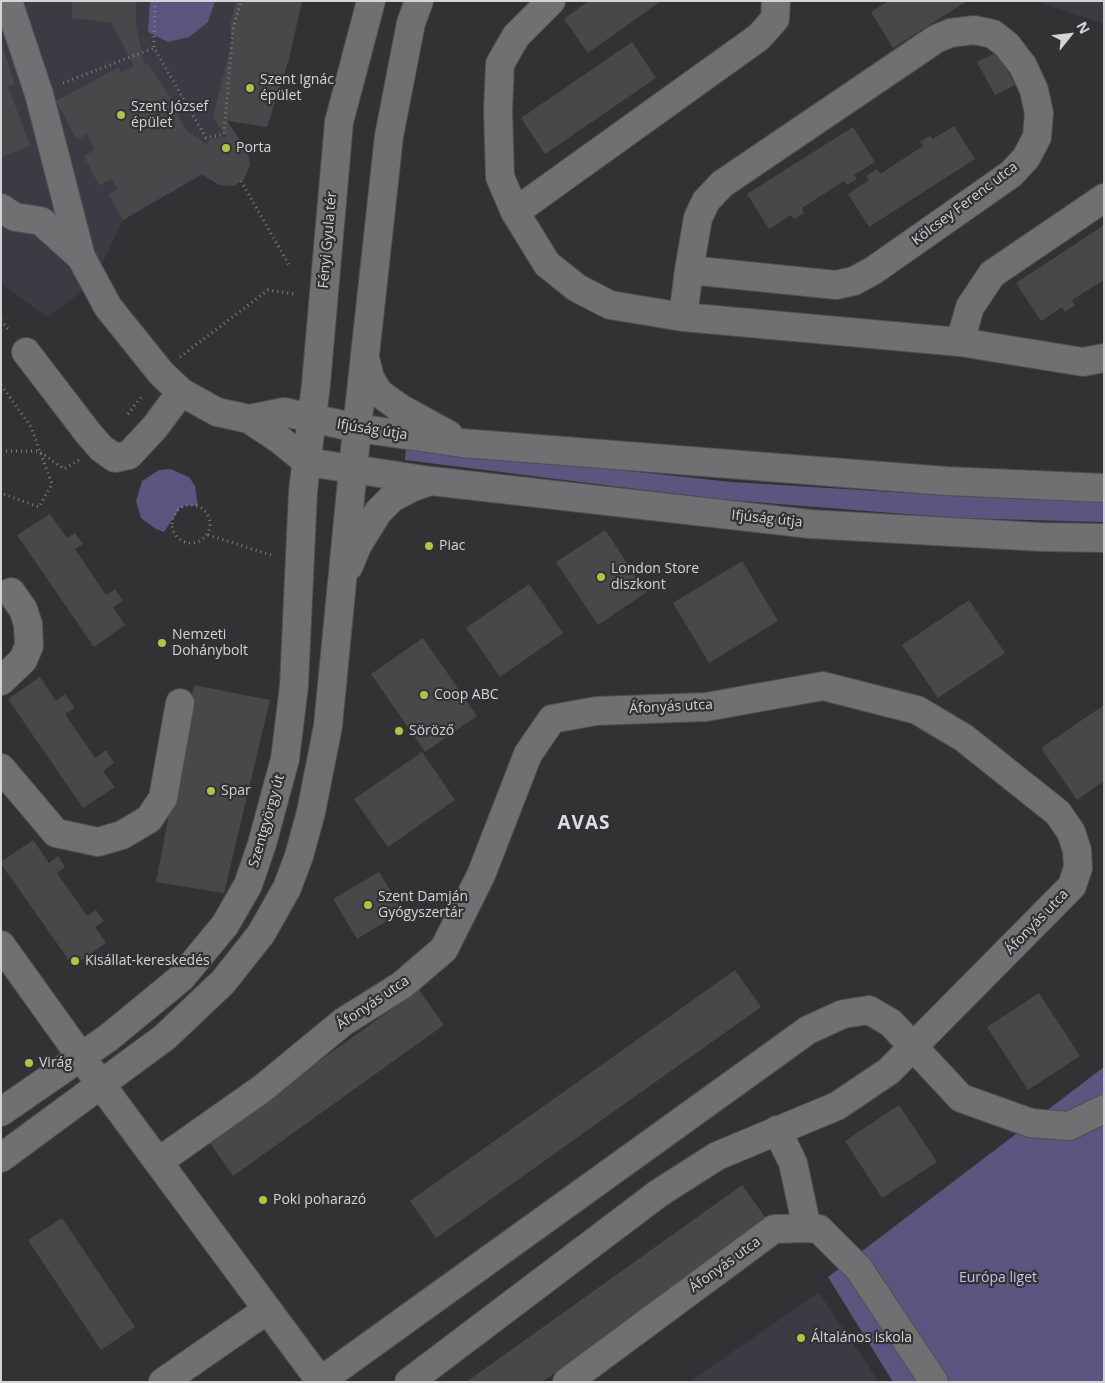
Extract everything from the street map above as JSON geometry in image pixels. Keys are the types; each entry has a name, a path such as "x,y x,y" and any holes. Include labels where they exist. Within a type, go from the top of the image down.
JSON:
{"street":[{"path":"8,1 39,94 81,257 108,307 161,372 181,392 217,412 249,419 279,439 307,462"},
{"name":"Fényi Gyula tér","path":"311,419 339,122 371,1"},
{"path":"1,1158 102,1086 165,1037 223,982 261,934 287,888 311,812 328,726 357,428 389,136 411,23 419,1"},
{"path":"551,1 516,36 500,64 498,110 500,177 515,212 547,264 576,288 610,305 684,317 960,342 1083,362 1104,358"},
{"path":"515,212 759,36 775,18 776,1"},
{"name":"Kölcsey Ferenc utca","path":"684,317 689,270 698,218 706,201 722,184 936,39 950,33 974,30 993,34 1007,45 1023,66 1034,90 1039,113 1037,138 1026,158 1011,174 874,270 854,281 836,285 689,270"},
{"path":"960,342 970,306 992,274 1104,198"},
{"path":"1,208 15,217 41,221 81,257"},
{"path":"26,352 101,448 115,458 129,455 155,427 181,392"},
{"name":"Ifjúság útja","path":"365,357 370,378 379,393 400,408 462,443"},
{"path":"249,419 284,412 311,419"},
{"name":"Ifjúság útja","path":"311,419 357,428 462,443 946,480 1104,488"},
{"name":"Szentgyörgy út","path":"1,1112 82,1056 181,978 225,924 248,885 262,844 285,759 294,686 303,491 311,419"},
{"name":"Ifjúság útja","path":"307,462 431,482 810,524 1041,537 1104,538"},
{"name":"Ifjúság útja","path":"342,581 357,546 378,512 392,498 413,487 431,482"},
{"path":"1,681 23,660 28,646 28,624 23,609 11,592"},
{"name":"Áfonyás utca","path":"158,1162 263,1088 343,1022 402,986 444,949 481,875 528,754 552,719 596,711 706,707 823,686 917,710 964,738 1058,813 1071,832 1077,850 1078,868 1072,886 889,1071 837,1106 717,1156 659,1193 409,1382"},
{"path":"1,768 56,833 98,842 122,835 148,819 163,798 180,703"},
{"path":"1,945 102,1086 320,1381 808,1030 843,1014 869,1010 891,1024 961,1098 1031,1123 1069,1126 1104,1109"},
{"path":"778,1130 793,1163 807,1228 819,1229 859,1269 934,1382"},
{"name":"Áfonyás utca","path":"566,1382 774,1229 807,1228"},
{"path":"163,1382 267,1310"}],"path":[{"path":"155,1 154,48 206,138 224,134 233,29 241,1"},
{"path":"83,74 154,48"},
{"path":"241,181 289,265"},
{"path":"1,451 40,451 64,469 101,448 161,372 268,290 294,294"},
{"path":"1,385 31,427 52,484 39,507 1,493"},
{"path":"186,506 199,507 205,510 210,522 208,535 197,543 191,544 180,540 175,536 172,524 176,512 186,506"},
{"path":"208,535 271,555"}],"shaded area":[{"path":"1,1 302,1 289,59 267,127 227,121 248,152 250,165 244,179 234,186 219,185 202,175 123,220 93,283 47,317 1,283"},
{"path":"1037,1 1104,1 1104,24"},
{"name":"Általános iskola","path":"818,1293 879,1382 689,1382"}],"green space":[{"path":"150,1 215,1 208,22 189,37 168,42 148,32"},
{"path":"406,447 731,482 909,493 1104,500 1104,522 956,518 716,499 405,460"},
{"path":"170,469 189,477 195,486 198,506 187,505 180,508 164,532 156,529 141,518 136,501 142,481 159,470"},
{"name":"Európa liget","path":"1104,1067 1104,1382 893,1382 828,1277"}],"building":[{"path":"72,1 136,1 136,26 144,63 149,65 171,98 185,129 206,144 212,138 227,137 213,117 232,42 230,27 236,1 302,1 289,59 267,127 227,121 248,152 250,165 244,179 234,186 219,185 202,174 123,220 109,194 118,189 112,179 99,185 84,156 95,150 87,134 77,140 56,101 119,67 121,73 134,66 112,23 72,18"},
{"path":"588,1 661,1 588,53 564,19"},
{"path":"888,1 967,1 893,48 871,12"},
{"path":"1,42 15,84 8,86 30,146 1,157"},
{"path":"632,42 656,78 545,154 521,118"},
{"path":"997,52 1015,85 995,95 977,62"},
{"path":"954,126 975,159 869,227 848,194 869,180 866,176 877,169 880,174 923,146 920,142 930,136 933,139"},
{"path":"853,127 875,162 854,175 857,179 847,185 844,181 802,208 804,213 794,219 791,215 769,229 747,194"},
{"path":"1104,225 1104,280 1072,300 1075,305 1065,312 1062,307 1041,321 1016,283"},
{"path":"50,514 67,538 75,533 83,544 75,549 106,595 115,589 123,601 113,607 125,625 94,647 17,535"},
{"name":"London Store diszkont","path":"605,530 647,592 598,625 556,562"},
{"path":"742,561 778,621 709,663 673,603"},
{"path":"529,584 563,633 500,677 466,628"},
{"path":"969,600 1005,653 938,698 902,645"},
{"name":"Coop ABC","path":"423,638 477,716 425,752 371,674"},
{"path":"40,677 56,701 65,694 75,708 65,714 95,758 106,750 114,763 103,771 115,787 83,808 8,699"},
{"name":"Spar","path":"194,685 270,700 224,893 156,882"},
{"path":"1104,705 1104,781 1077,800 1041,748"},
{"path":"422,752 455,800 388,847 354,799"},
{"path":"33,840 49,863 58,856 65,867 57,873 87,916 96,910 104,921 95,927 106,943 73,966 1,864 1,862"},
{"name":"Szent Damján Gyógyszertár","path":"379,872 403,911 357,939 333,899"},
{"path":"735,970 761,1007 436,1238 410,1201"},
{"path":"419,990 444,1025 233,1176 208,1140"},
{"path":"1039,993 1080,1056 1028,1090 987,1027"},
{"path":"899,1105 937,1162 882,1198 845,1141"},
{"path":"742,1185 768,1221 542,1382 466,1382"},
{"path":"62,1218 135,1327 101,1350 28,1240"}],"place":[{"name":"Szent Ignác épület","path":"250,88"},
{"name":"Szent József épület","path":"121,115"},
{"name":"Porta","path":"226,148"},
{"name":"Piac","path":"429,546"},
{"name":"London Store diszkont","path":"601,577"},
{"name":"Nemzeti Dohánybolt","path":"162,643"},
{"name":"Coop ABC","path":"424,695"},
{"name":"Söröző","path":"399,731"},
{"name":"Spar","path":"211,791"},
{"name":"Szent Damján Gyógyszertár","path":"368,905"},
{"name":"Kisállat-kereskedés","path":"75,961"},
{"name":"Virág","path":"29,1063"},
{"name":"Poki poharazó","path":"263,1200"},
{"name":"Általános iskola","path":"801,1338"}],"district":[{"name":"AVAS","path":"584,824"}]}
